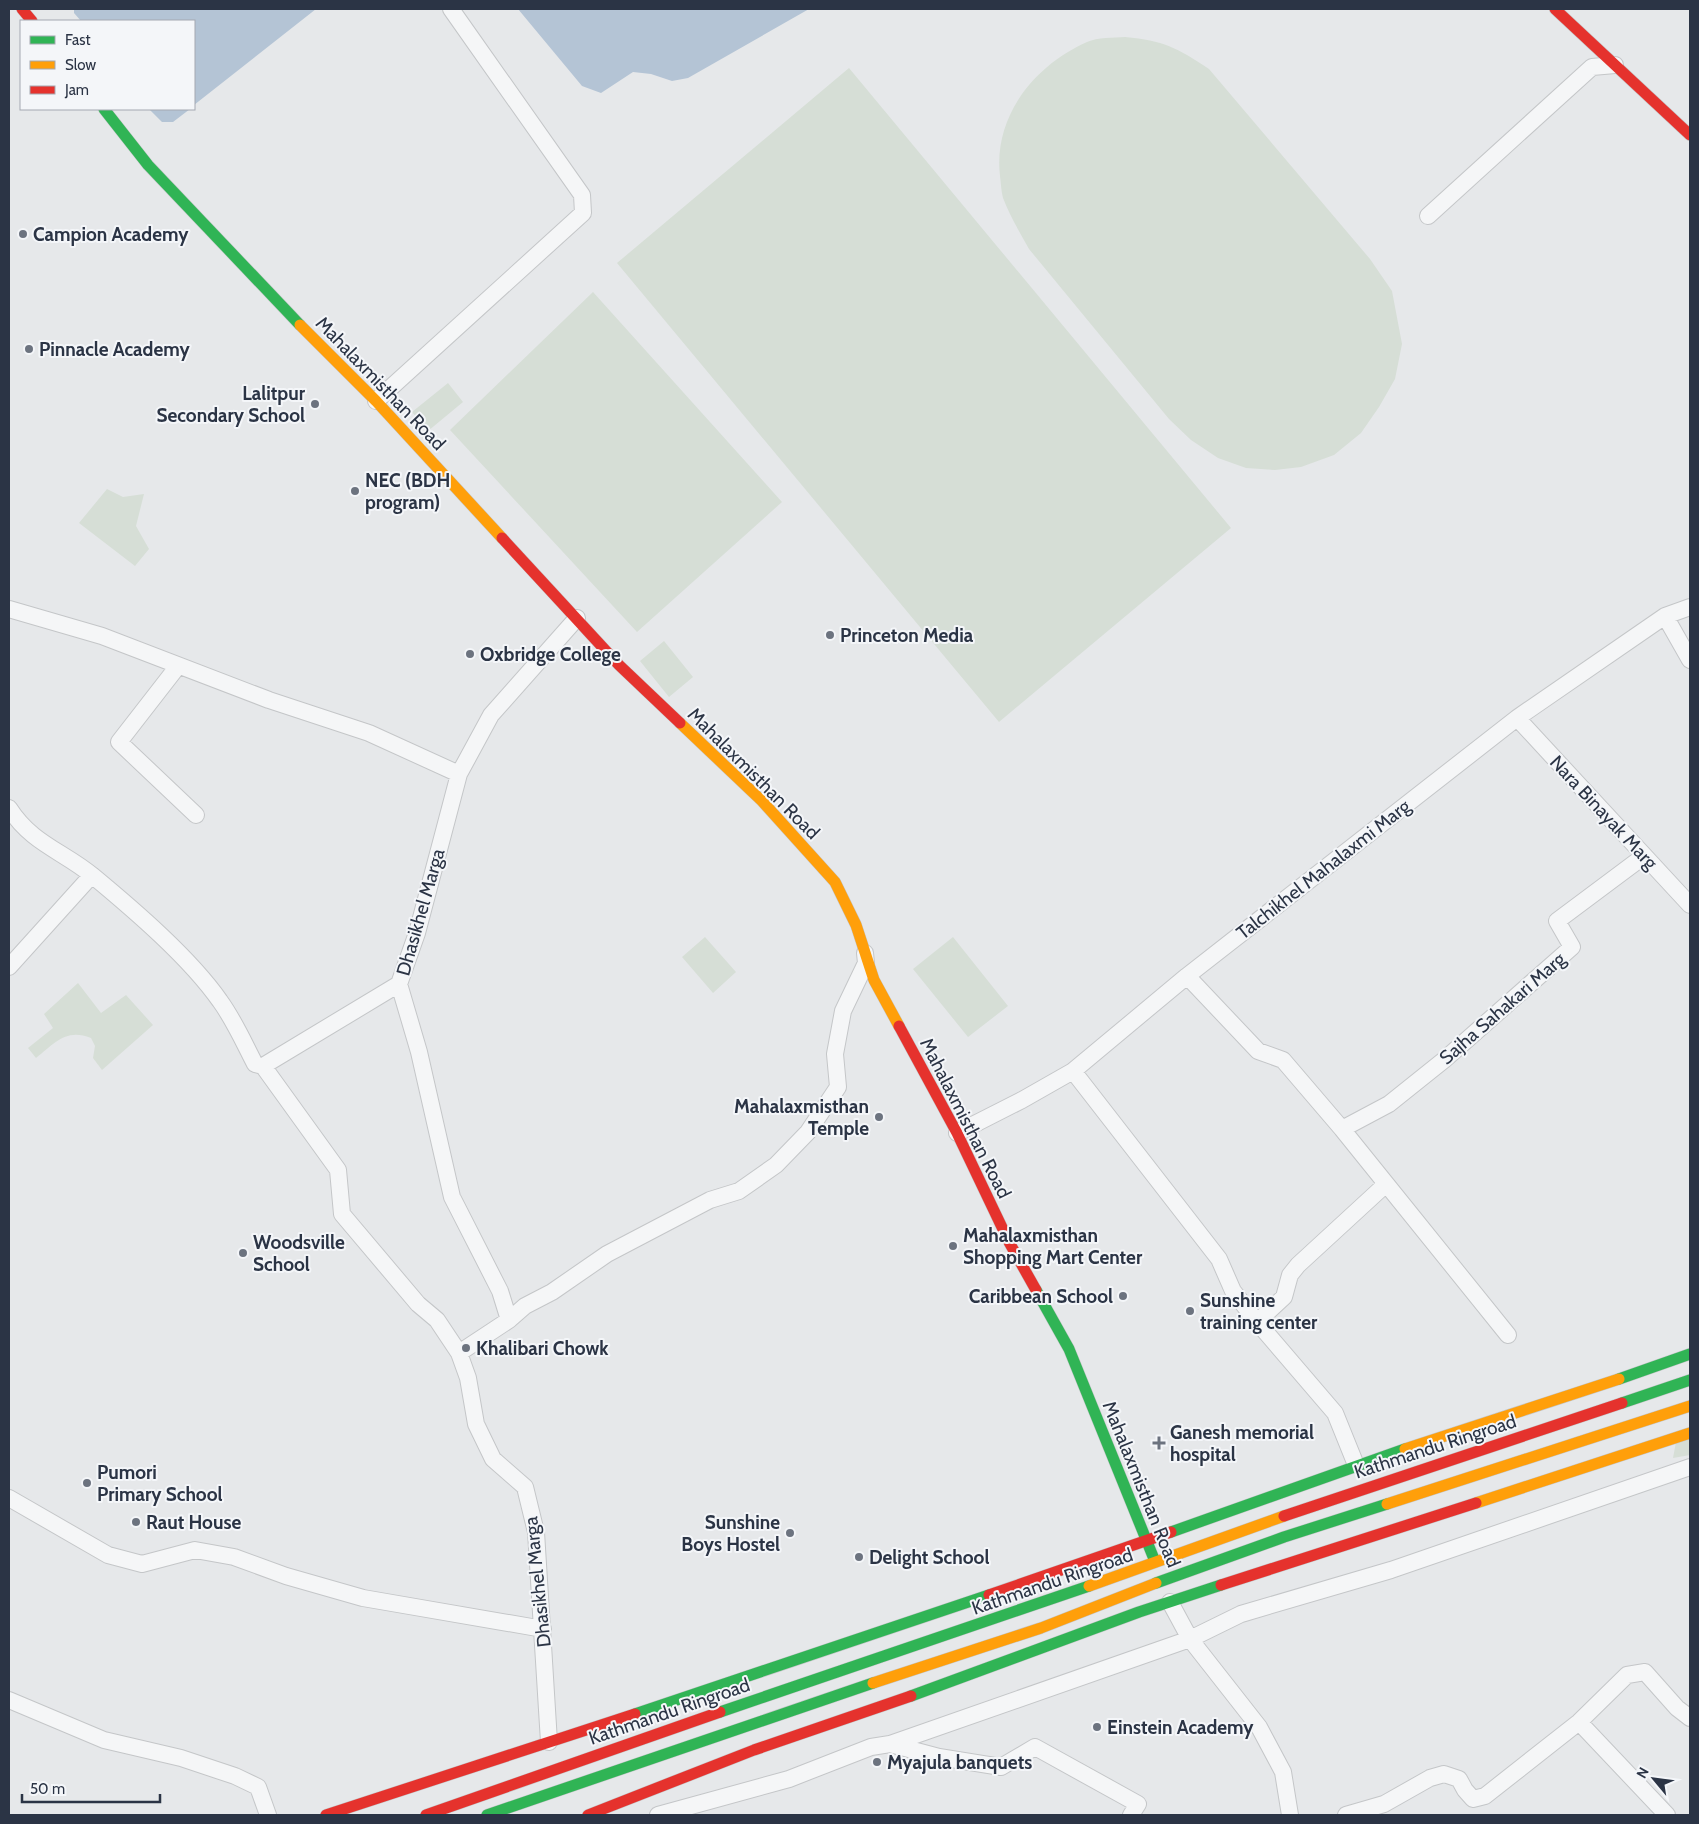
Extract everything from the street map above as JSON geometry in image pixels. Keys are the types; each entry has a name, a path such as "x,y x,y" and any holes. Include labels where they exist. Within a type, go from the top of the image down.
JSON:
{"main road":[{"path":"22,9 31,20"},
{"path":"1555,9 1690,135"},
{"name":"Mahalaxmisthan Road","path":"105,110 154,172 329,356 376,401 619,665 762,801 835,882 864,947 874,980 957,1133 1009,1242 1069,1349 1136,1510 1170,1602"},
{"path":"326,1815 685,1698 1147,1541 1356,1465 1520,1413 1690,1354"},
{"name":"Kathmandu Ringroad","path":"426,1815 1156,1563 1294,1512 1690,1380"},
{"name":"Kathmandu Ringroad","path":"487,1815 746,1725 1041,1628 1162,1581 1284,1537 1690,1406"},
{"path":"588,1815 754,1750 962,1678 1170,1602 1367,1537 1639,1452 1690,1433"}],"street":[{"path":"376,401 583,214 582,195 451,9"},
{"path":"1428,216 1592,67 1615,65"},
{"name":"Talchikhel Mahalaxmi Marg","path":"957,1133 1022,1100 1073,1071 1187,976 1517,718 1666,616 1690,607"},
{"path":"9,609 102,636 178,666 368,733 459,774"},
{"path":"1666,616 1690,660"},
{"name":"Dhasikhel Marga","path":"509,1320 500,1291 452,1197 419,1052 399,984 416,933 459,774 491,715 577,618"},
{"path":"178,666 118,742 196,815"},
{"name":"Nara Binayak Marg","path":"1517,718 1690,905"},
{"name":"Dhasikhel Marga","path":"9,808 17,821 49,849 92,875 173,947 220,1001 255,1064 263,1066 338,1170 342,1214 418,1304 437,1320 459,1353 468,1378 476,1424 493,1459 525,1487 536,1532 549,1742"},
{"name":"Sajha Sahakari Marg","path":"1342,1130 1389,1104 1444,1060 1572,947 1557,920 1644,856"},
{"path":"9,967 92,875"},
{"path":"459,1353 509,1320 525,1306 552,1292 607,1254 710,1200 740,1191 776,1165 802,1138 838,1086 835,1054 842,1011 866,963 864,947"},
{"path":"1187,976 1258,1051 1282,1060 1342,1130 1508,1335"},
{"path":"263,1066 399,984"},
{"path":"1073,1071 1219,1259 1233,1291 1256,1322 1335,1413 1356,1465"},
{"path":"1256,1322 1284,1297 1290,1275 1298,1265 1384,1184"},
{"path":"658,1815 789,1779 871,1748 890,1744 1190,1639 1241,1614 1391,1570 1687,1471"},
{"path":"9,1498 108,1555 142,1564 195,1550 234,1557 286,1576 363,1598 543,1629"},
{"path":"1170,1602 1190,1639 1259,1727 1283,1772 1290,1815"},
{"path":"1346,1815 1384,1804 1416,1784 1444,1774 1459,1779 1473,1799 1485,1796 1579,1722 1627,1675 1645,1672 1676,1708 1690,1718"},
{"path":"9,1700 104,1740 180,1758 258,1787 268,1815"},
{"path":"1579,1722 1667,1815"},
{"path":"890,1744 939,1756 1001,1767 1035,1747 1138,1804 1131,1815"}],"shaded area":[{"path":"1125,37 1169,46 1209,69 1370,259 1392,291 1402,344 1395,379 1361,433 1334,455 1301,467 1275,470 1246,468 1218,458 1191,440 1169,419 1029,249 1012,218 1002,195 1000,154 1003,133 1021,95 1050,64 1068,52 1091,40"},
{"path":"849,68 1231,528 999,722 617,263"},
{"path":"593,292 782,502 637,632 450,430"},
{"path":"448,383 463,402 428,431 412,412"},
{"path":"107,489 123,497 144,494 136,526 149,549 135,566 79,523"},
{"path":"664,641 693,677 669,697 640,661"},
{"path":"705,937 736,972 713,993 682,957"},
{"path":"953,937 1008,1006 968,1037 913,969"},
{"path":"78,983 101,1013 126,995 153,1025 102,1070 93,1058 95,1046 91,1038 82,1035 68,1036 55,1042 36,1058 28,1048 53,1028 44,1014"},
{"path":"1690,1437 1690,1455 1673,1458 1676,1442"}],"water":[{"path":"74,9 316,9 195,104 195,20 80,20 74,13"},
{"path":"518,9 809,9 688,78 672,81 651,74 633,72 601,93 582,86"},
{"path":"150,110 189,110 173,122 162,122"}],"traffic: fast":[{"path":"105,110 148,165 300,325"},
{"path":"1036,1290 1069,1349 1154,1559"},
{"path":"1619,1379 1690,1354"},
{"path":"1622,1403 1690,1380"},
{"path":"1171,1532 1405,1449"},
{"path":"1156,1583 1284,1537 1387,1504"},
{"path":"911,1696 1139,1612 1221,1585"},
{"path":"720,1712 1089,1586"},
{"path":"635,1714 989,1595"},
{"path":"487,1815 873,1683"}],"traffic: slow":[{"path":"300,325 376,401 502,538"},
{"path":"680,723 762,801 835,882 856,925 874,980 899,1026"},
{"path":"1405,1449 1619,1379"},
{"path":"1387,1504 1690,1406"},
{"path":"1476,1503 1690,1433"},
{"path":"1089,1586 1284,1516"},
{"path":"873,1683 1041,1628 1156,1583"}],"traffic: jam":[{"path":"22,9 31,20"},
{"path":"1555,9 1690,135"},
{"path":"502,538 619,665 680,723"},
{"path":"899,1026 957,1133 1009,1242 1036,1290"},
{"path":"1284,1516 1622,1403"},
{"path":"1221,1585 1476,1503"},
{"path":"989,1595 1171,1532"},
{"path":"588,1815 754,1750 911,1696"},
{"path":"426,1815 720,1712"},
{"path":"326,1815 635,1714"}],"place":[{"name":"Campion Academy","path":"23,234"},
{"name":"Pinnacle Academy","path":"29,349"},
{"name":"Lalitpur Secondary School","path":"315,404"},
{"name":"NEC (BDH program)","path":"355,491"},
{"name":"Princeton Media","path":"830,635"},
{"name":"Oxbridge College","path":"470,654"},
{"name":"Mahalaxmisthan Temple","path":"879,1117"},
{"name":"Mahalaxmisthan Shopping Mart Center","path":"953,1246"},
{"name":"Woodsville School","path":"243,1253"},
{"name":"Caribbean School","path":"1123,1296"},
{"name":"Sunshine training center","path":"1190,1311"},
{"name":"Khalibari Chowk","path":"466,1348"},
{"name":"Ganesh memorial hospital","path":"1159,1443"},
{"name":"Pumori Primary School","path":"87,1483"},
{"name":"Raut House","path":"136,1522"},
{"name":"Sunshine Boys Hostel","path":"790,1533"},
{"name":"Delight School","path":"859,1557"},
{"name":"Einstein Academy","path":"1097,1727"},
{"name":"Myajula banquets","path":"877,1762"}]}
